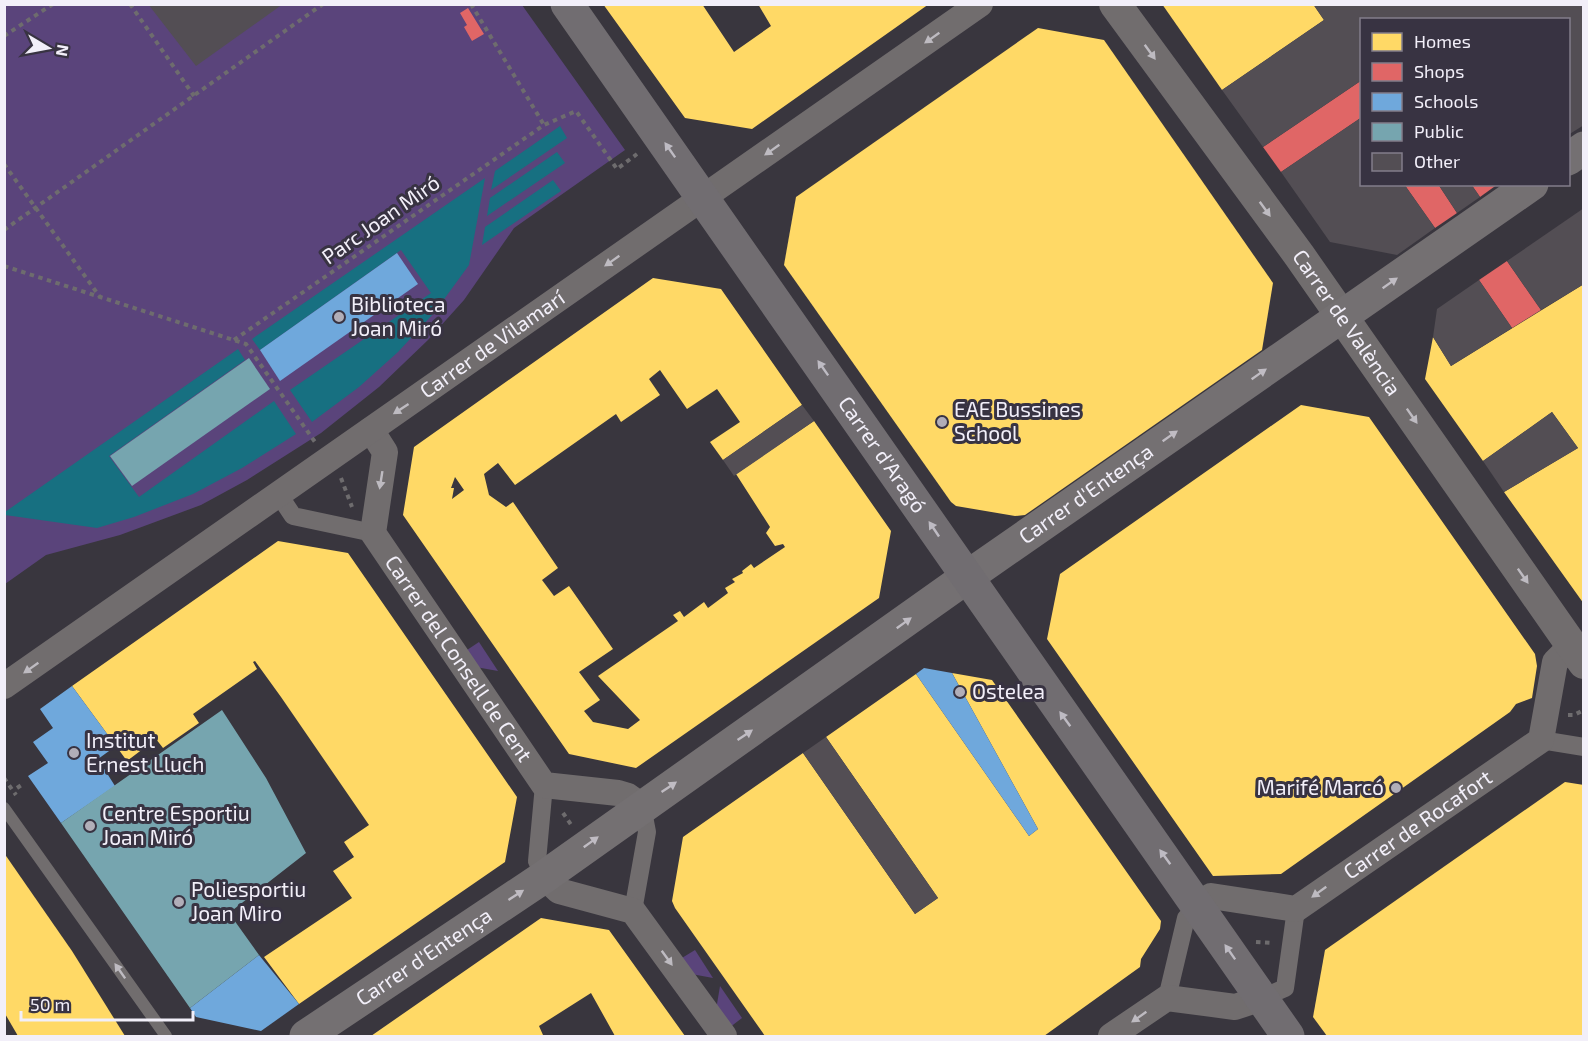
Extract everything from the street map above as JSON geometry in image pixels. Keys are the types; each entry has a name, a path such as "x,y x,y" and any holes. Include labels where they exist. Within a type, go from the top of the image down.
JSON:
{"main road":[{"name":"Carrer d'Aragó","path":"567,4 967,577 1017,653 1198,905 1288,1036"},
{"path":"1570,158 1584,148"},
{"name":"Carrer d'Entença","path":"306,1036 551,884 630,800 783,709 967,577 1529,186"}],"street":[{"name":"Carrer de Vilamarí","path":"4,686 980,4"},
{"name":"Carrer de València","path":"1115,4 1342,316 1580,650 1555,662 1548,689 1541,740"},
{"name":"Carrer del Consell de Cent","path":"370,430 385,452 373,533 544,784 537,861 551,884"},
{"name":"Carrer del Consell de Cent","path":"279,495 293,516 373,533"},
{"path":"1541,740 1584,747"},
{"name":"Carrer de Rocafort","path":"1296,909 1541,740"},
{"name":"Carrer del Consell de Cent","path":"544,784 630,800"},
{"path":"630,800 647,832 633,911"},
{"path":"551,884 633,911 724,1036"},
{"path":"1112,1036 1167,998 1186,918 1198,905 1211,896 1296,909 1285,988 1235,1007 1167,998"}],"lane":[{"path":"4,808 166,1036"}],"path":[{"path":"4,36 53,4"},
{"path":"129,4 194,96"},
{"path":"4,230 322,4"},
{"path":"471,4 544,125"},
{"name":"Parc Joan Miró","path":"234,340 544,125 576,111 616,169 640,152"},
{"path":"4,164 100,297"},
{"path":"4,266 246,344 318,446"},
{"path":"17,788 23,784"}],"shaded area":[{"path":"5,5 522,5 625,150 514,228 464,300 428,340 379,387 321,433 247,480 201,505 120,535 46,555 5,584"},
{"path":"479,642 498,671 470,666 461,654"},
{"path":"695,950 713,978 686,973 677,961"},
{"path":"720,986 742,1018 725,1031 715,1016"}],"water":[{"path":"560,126 567,138 491,190 495,171"},
{"path":"557,152 565,163 487,216 490,198"},
{"path":"485,178 469,265 434,313 398,352 359,387 312,422 290,390 431,293 401,250 260,350 252,339"},
{"path":"553,180 561,191 482,245 485,227"},
{"path":"238,349 245,360 109,456 139,497 274,401 296,434 242,468 193,494 134,517 97,528 5,515 5,512"}],"building: Homes":[{"path":"603,4 702,4 734,52 771,26 758,4 929,4 752,129 685,118"},
{"path":"1162,4 1313,4 1324,20 1222,90"},
{"path":"1038,28 1104,40 1273,283 1262,350 1025,515 1015,516 956,506 951,502 784,265 796,197"},
{"path":"653,278 721,289 802,405 723,460 710,442 740,422 717,389 687,409 660,370 649,379 660,395 621,422 616,414 515,485 498,463 484,474 489,495 506,507 513,502 558,568 542,580 554,596 569,586 613,649 579,672 600,700 584,711 593,722 628,729 640,720 598,676 678,621 673,615 680,611 684,617 704,602 708,608 728,593 725,588 735,582 732,579 743,573 742,571 751,564 754,568 785,547 783,544 775,546 766,533 770,527 736,474 814,421 891,531 879,598 636,768 569,754 403,515 414,447","holes":["455,477 464,490 452,499 454,488 451,488"]},
{"path":"1584,284 1584,604 1504,492 1578,448 1552,412 1483,461 1425,379 1433,337 1451,366"},
{"path":"1301,405 1369,417 1535,654 1537,666 1532,698 1516,704 1510,712 1281,874 1213,876 1047,639 1060,574"},
{"path":"278,541 348,553 517,797 505,862 299,1004 264,957 352,898 333,871 354,857 344,842 369,825 281,697 255,661 253,662 257,669 193,714 199,723 163,748 156,739 127,761 72,686"},
{"path":"952,673 992,680 1161,921 1160,929 1141,959 1140,967 1044,1036 765,1036 672,901 683,837 803,753 915,914 938,898 826,737 916,674 1029,836 1038,829"},
{"path":"1565,782 1584,785 1584,1036 1327,1036 1313,1017 1325,950"},
{"path":"4,853 72,951 125,1036 18,1036 4,1012"},
{"path":"541,918 609,930 685,1036 615,1036 591,993 539,1026 543,1035 541,1036 371,1036"}],"building: Shops":[{"path":"468,8 484,34 472,41 464,27 467,25 460,13"},
{"path":"1360,81 1360,118 1281,172 1263,147"},
{"path":"1405,186 1439,186 1457,213 1435,228"},
{"path":"1472,186 1495,186 1480,197"},
{"path":"1507,261 1541,310 1512,328 1479,280"}],"building: Schools":[{"name":"Biblioteca Joan Miró","path":"397,253 418,284 280,381 260,350"},
{"path":"924,668 952,673 1038,829 1029,836 916,674"},
{"name":"Institut Ernest Lluch","path":"72,686 116,746 98,759 115,786 61,823 28,776 48,763 33,742 53,728 40,709"},
{"path":"259,955 299,1004 261,1031 196,1017 190,1008"}],"building: Public":[{"path":"249,358 270,389 132,486 110,456"},
{"path":"222,710 266,778 306,853 229,913 259,955 190,1008 61,823"}],"building: Other":[{"path":"148,4 283,4 196,66"},
{"path":"1313,4 1584,4 1584,125 1570,134 1570,18 1360,18 1360,81 1263,147 1222,90 1324,20"},
{"path":"1360,118 1360,186 1405,186 1435,228 1397,255 1330,242 1281,172"},
{"path":"1439,186 1472,186 1480,197 1457,213"},
{"path":"1584,208 1584,284 1541,310 1507,261"},
{"path":"1479,280 1512,328 1451,366 1433,337 1437,309"},
{"path":"802,405 814,421 734,476 723,460"},
{"path":"1552,412 1578,448 1504,492 1483,461"},
{"path":"826,737 938,898 915,914 803,753"}],"place":[{"name":"Biblioteca Joan Miró","path":"339,317"},
{"name":"EAE Bussines School","path":"942,422"},
{"name":"Ostelea","path":"960,692"},
{"name":"Institut Ernest Lluch","path":"74,753"},
{"name":"Marifé Marcó","path":"1396,788"},
{"name":"Centre Esportiu Joan Miró","path":"90,826"},
{"name":"Poliesportiu Joan Miro","path":"179,902"}]}
